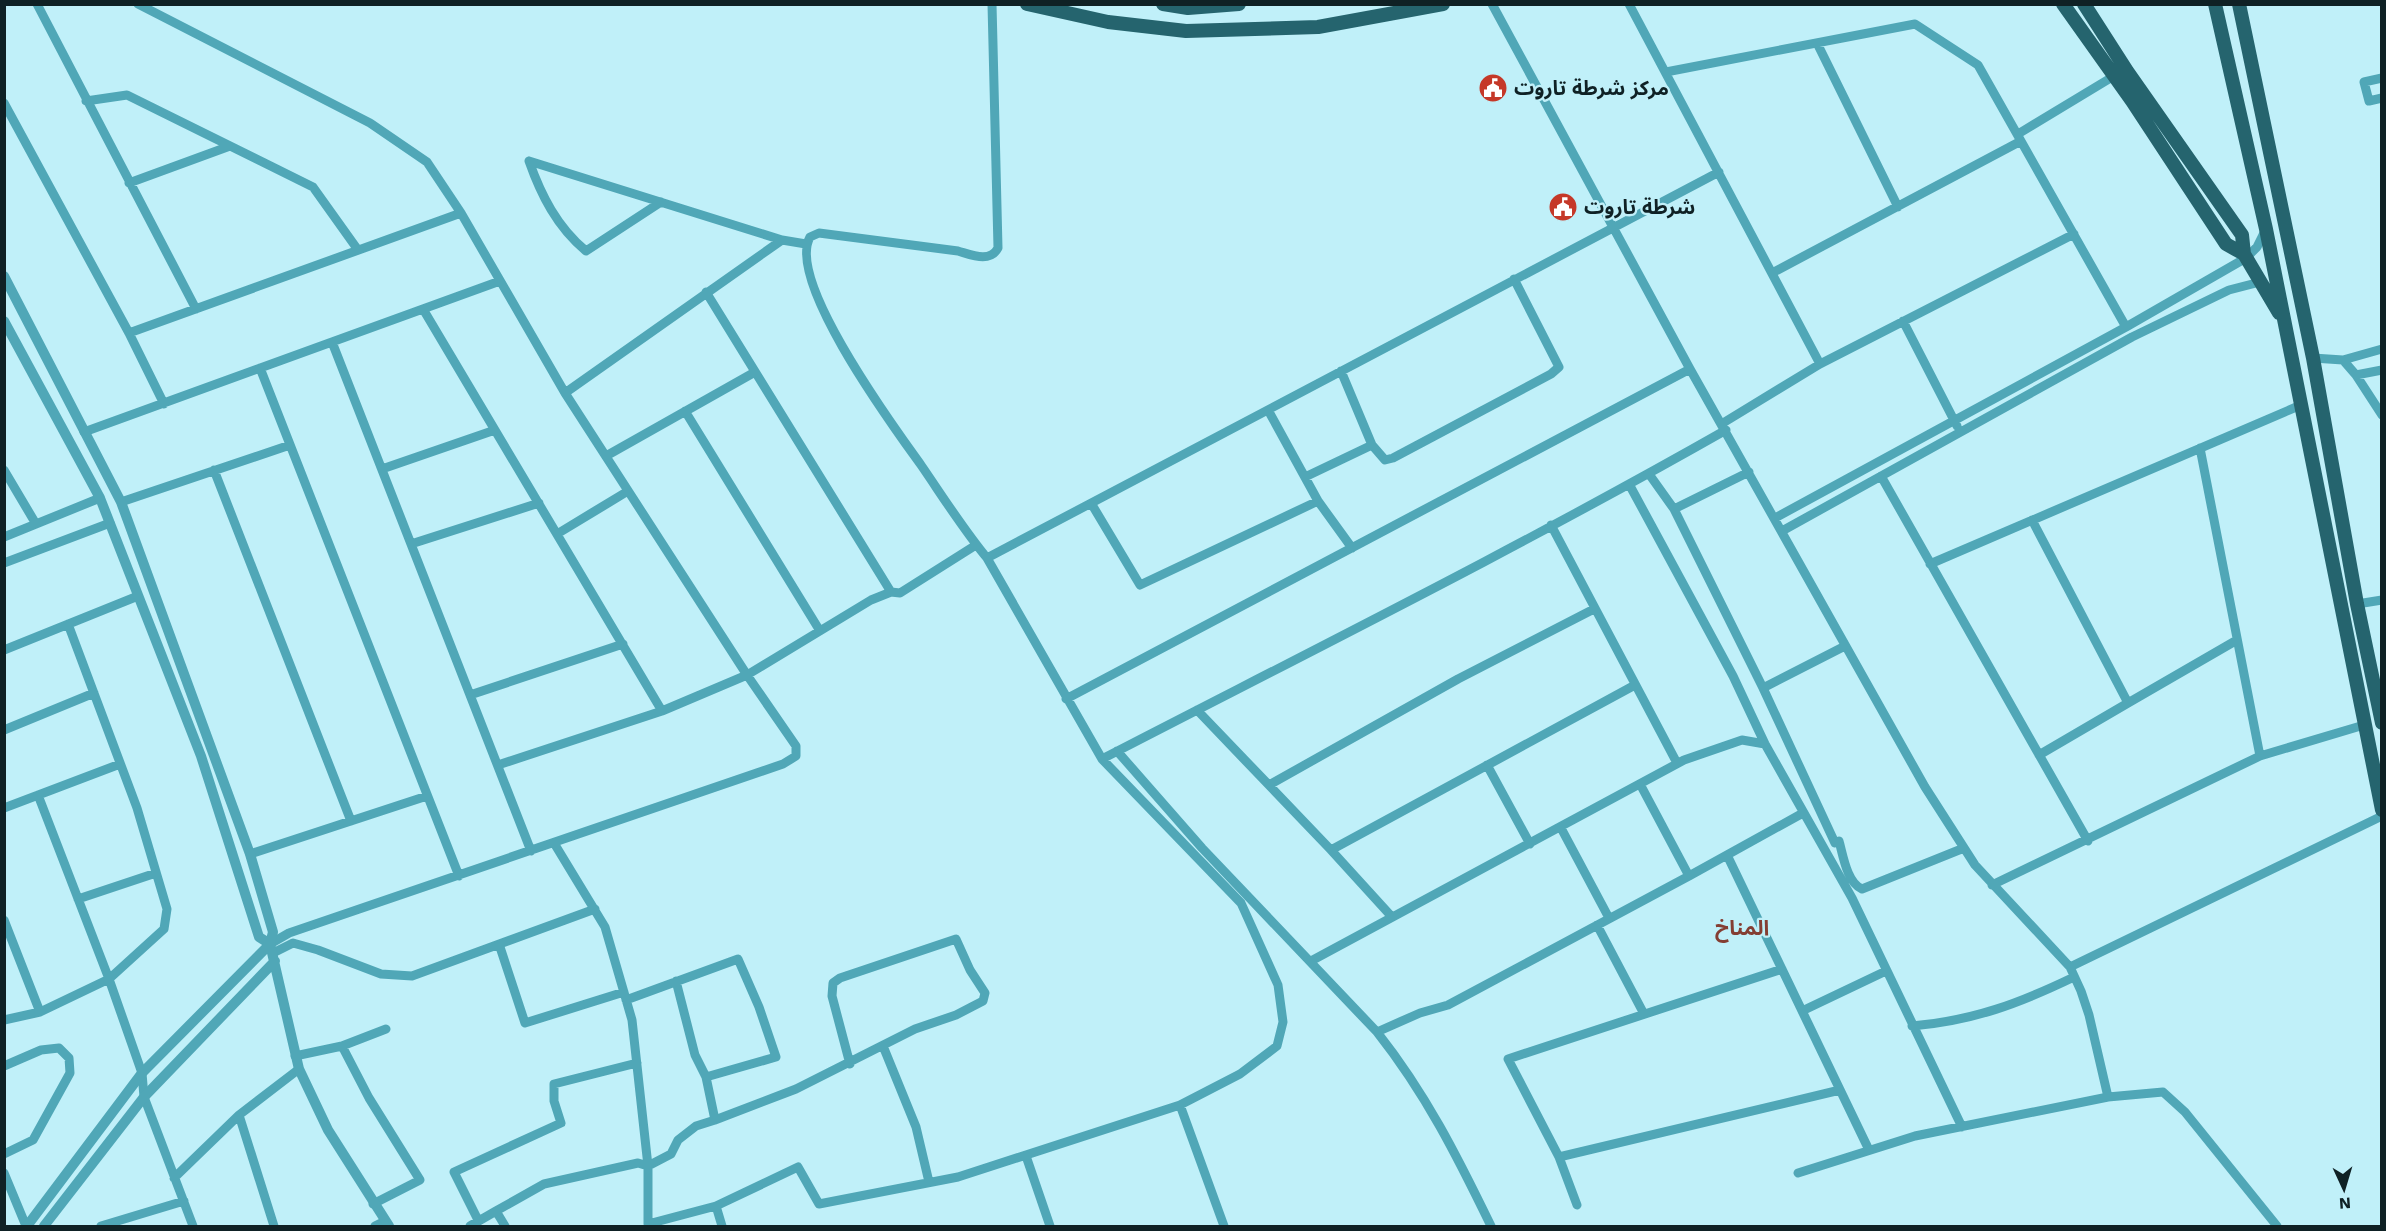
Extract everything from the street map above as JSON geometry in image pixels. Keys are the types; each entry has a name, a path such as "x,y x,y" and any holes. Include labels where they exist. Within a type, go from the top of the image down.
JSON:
{"main road":[{"path":"1027,4 1108,22 1186,31 1318,27 1443,4"},
{"path":"1163,4 1188,8 1239,4"},
{"path":"2063,4 2226,244 2245,256"},
{"path":"2084,4 2127,71 2242,235 2245,256 2285,322"},
{"path":"2215,4 2266,229 2382,810"},
{"path":"2239,4 2313,358 2357,604 2382,723"}],"street":[{"path":"37,4 196,309"},
{"path":"44,1227 144,1097 289,933 783,764 796,756 795,746 565,393 461,213 428,162 370,123 138,4"},
{"path":"554,843 605,927 632,1020 648,1166 646,1226 716,1206 798,1167 819,1204 958,1176 1180,1105 1240,1074 1277,1046 1283,1022 1278,985 1241,903 1101,759 987,558 868,389 824,314 810,277 806,244 810,237 819,233 958,251 978,257 990,257 998,248 992,4"},
{"path":"1492,4 1690,369 1925,787 1964,848 1992,885 2070,967 2089,1015 2108,1097"},
{"path":"1629,4 1820,364"},
{"path":"1666,72 1915,24 1978,65 2126,327"},
{"path":"1817,43 1898,207"},
{"path":"1772,273 1898,207 2020,138 2114,76"},
{"path":"2382,78 2364,82 2369,101 2382,98"},
{"path":"86,101 127,95 313,187 358,250"},
{"path":"4,103 129,333 164,404"},
{"path":"129,183 230,146"},
{"path":"662,202 586,251 569,237 540,193 529,160 573,174 662,202 782,240 806,244"},
{"path":"987,558 1719,172"},
{"path":"129,333 461,213"},
{"path":"1774,518 2126,327 2245,256 2257,246 2266,229"},
{"path":"1101,759 1649,474 1820,364 2074,234"},
{"path":"565,393 782,240"},
{"path":"4,276 121,502 250,854 273,932 273,952 299,1069 328,1130 373,1204 383,1225"},
{"path":"1341,371 1372,444 1386,460 1551,374 1559,368 1514,279"},
{"path":"84,432 500,281"},
{"path":"1782,531 2132,337 2229,290 2260,282"},
{"path":"706,292 891,592"},
{"path":"423,309 662,711"},
{"path":"4,321 100,498 201,756 259,937 273,952"},
{"path":"1903,321 1960,432"},
{"path":"332,342 531,851"},
{"path":"2313,358 2343,360 2382,349"},
{"path":"2343,360 2356,375 2382,415"},
{"path":"260,368 459,876"},
{"path":"1066,699 1690,369"},
{"path":"2356,375 2382,370"},
{"path":"606,456 756,372"},
{"path":"1930,564 2301,405"},
{"path":"1268,410 1318,501 1352,548"},
{"path":"686,411 820,631"},
{"path":"382,469 495,430"},
{"path":"1305,477 1372,444"},
{"path":"121,502 290,445"},
{"path":"2200,448 2260,756"},
{"path":"4,470 36,524"},
{"path":"214,470 351,821"},
{"path":"1674,509 1749,472"},
{"path":"1649,474 1674,509 1763,688 1835,843 1839,841 1850,876 1857,887 1862,889 1964,848"},
{"path":"1881,476 2088,841"},
{"path":"1629,484 1733,676 1765,744 1852,898 1962,1127"},
{"path":"557,534 628,491"},
{"path":"4,537 100,498"},
{"path":"1091,503 1140,585 1318,501"},
{"path":"411,544 539,503"},
{"path":"2032,520 2128,703"},
{"path":"4,563 110,523"},
{"path":"1551,525 1677,763"},
{"path":"498,765 662,711 747,675 871,600 891,592 900,592 976,545"},
{"path":"4,650 138,596"},
{"path":"2357,604 2382,600"},
{"path":"1269,785 1458,679 1594,609"},
{"path":"4,1020 40,1012 109,979 164,929 167,909 137,808 68,624"},
{"path":"2039,755 2237,640"},
{"path":"470,695 623,644"},
{"path":"1763,688 1845,646"},
{"path":"1331,850 1635,685"},
{"path":"4,730 94,693"},
{"path":"1197,710 1392,917"},
{"path":"1992,885 2088,841 2260,756 2364,724"},
{"path":"1311,961 1561,828 1677,763 1742,740 1765,744"},
{"path":"1117,751 1202,848 1377,1032 1425,1099 1458,1158 1491,1227"},
{"path":"4,808 120,764"},
{"path":"1487,765 1530,844"},
{"path":"1640,784 1689,876"},
{"path":"39,795 109,979 142,1073 144,1097 194,1227"},
{"path":"250,854 428,796"},
{"path":"1377,1032 1420,1013 1448,1005 1803,813"},
{"path":"2070,967 2382,816"},
{"path":"1561,828 1609,918"},
{"path":"1727,855 1869,1150"},
{"path":"78,899 156,873"},
{"path":"26,1227 142,1073 273,952 293,943 381,974 412,976 595,909"},
{"path":"4,920 40,1012"},
{"path":"1597,925 1644,1014"},
{"path":"470,1227 478,1220 544,1184 638,1162 648,1166 671,1154 678,1140 696,1126 796,1089 849,1064 915,1029 956,1015 983,1001 985,993 970,970 956,939 840,978 833,983 832,996 849,1064"},
{"path":"499,944 525,1023 676,981 738,959 759,1007 776,1057 706,1077"},
{"path":"1577,1205 1559,1156 1508,1059 1782,969"},
{"path":"1802,1011 1886,971"},
{"path":"1912,1026 1935,1024 1987,1013 2028,1000 2074,977"},
{"path":"676,981 695,1055 706,1077 716,1120"},
{"path":"295,1056 342,1046 386,1029"},
{"path":"342,1046 369,1098 420,1180 373,1204"},
{"path":"883,1046 916,1127 929,1182"},
{"path":"4,1066 41,1050 58,1048 69,1058 70,1073 33,1140 4,1154"},
{"path":"478,1220 454,1172 561,1123 554,1101 554,1084 638,1063"},
{"path":"174,1178 239,1114 299,1069"},
{"path":"1559,1156 1840,1090"},
{"path":"1798,1173 1915,1136 2108,1097 2163,1092 2185,1112 2277,1227"},
{"path":"1180,1105 1224,1227"},
{"path":"239,1114 274,1227"},
{"path":"1026,1156 1050,1227"},
{"path":"4,1173 26,1227"},
{"path":"101,1227 184,1201"},
{"path":"716,1206 722,1227"},
{"path":"496,1211 505,1227"}],"place":[{"name":"مركز شرطة تاروت","path":"1493,88"},
{"name":"شرطة تاروت","path":"1563,207"}],"district":[{"name":"المناخ","path":"1742,927"}]}
